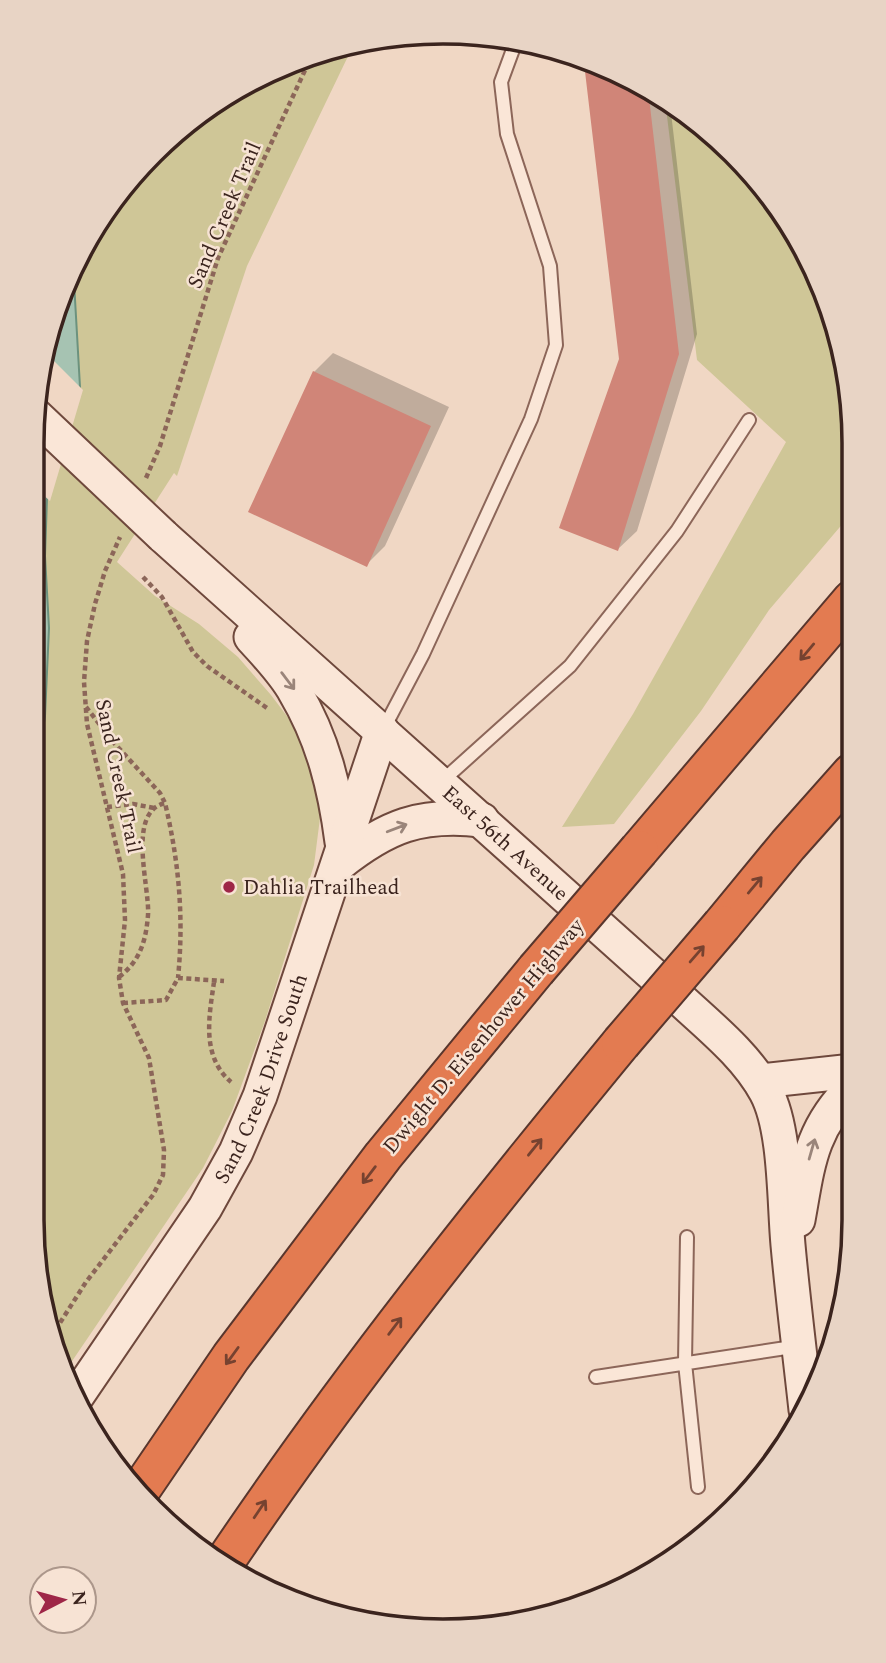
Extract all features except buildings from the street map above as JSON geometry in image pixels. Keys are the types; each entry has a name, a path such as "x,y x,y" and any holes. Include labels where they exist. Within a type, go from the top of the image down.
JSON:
{"highway":[{"name":"Dwight D. Eisenhower Highway","path":"144,1484 231,1357 383,1156 536,970 842,612"},
{"path":"228,1557 280,1480 406,1312 533,1150 621,1042 842,784"},
{"path":"788,845 842,804"}],"main road":[{"name":"East 56th Avenue","path":"45,424 163,536 383,730 716,1033 760,1081 771,1106 779,1142 804,1391"},
{"path":"163,536 295,691 326,756 338,812 341,858 367,842 416,821 435,818 482,820"},
{"name":"Sand Creek Drive South","path":"82,1389 193,1227 236,1152 260,1096 383,730"},
{"path":"760,1081 842,1072"},
{"path":"790,1264 816,1136 842,1099"}],"lane":[{"path":"383,730 423,653 531,419 555,345 550,266 507,134 501,82 513,50"},
{"path":"440,783 570,666 677,531 748,420"},
{"path":"687,1237 685,1363 698,1487"},
{"path":"596,1377 799,1346"}],"path":[{"name":"Sand Creek Trail","path":"143,484 160,446 218,258 306,68"},
{"name":"Sand Creek Trail","path":"58,1326 86,1282 153,1195 163,1175 164,1150 149,1058 123,1003 119,978 125,920 123,874 87,724 84,682 87,641 105,571 121,534"},
{"path":"143,576 162,597 193,652 207,666 272,712"},
{"path":"86,707 115,744 160,793 165,803 176,851 181,895 178,978 166,1000 123,1003"},
{"path":"107,807 133,804 154,808 165,803"},
{"path":"119,978 132,967 141,951 145,933 148,895 143,837 146,822 154,808"},
{"path":"178,978 224,981"},
{"path":"214,982 210,1012 211,1050 217,1066 239,1087"}],"shaded area":[{"path":"349,55 247,266 177,476 174,473 117,562 155,596 199,624 238,657 299,732 313,772 320,818 314,865 265,1021 232,1111 203,1168 71,1363 51,1298 44,1220 44,723 49,628 45,556 47,498 68,306 85,266 111,221 161,161 221,111 290,74"},
{"path":"666,112 706,143 760,200 789,243 812,290 829,340 839,391 842,525 769,610 701,711 614,824 562,827 633,714 786,442 697,360"},
{"path":"74,289 80,387 47,498 45,556 49,628 44,723 45,417 51,365"}],"pier":[{"path":"52,359 83,390 50,501 44,496 44,443 47,391"}],"place":[{"name":"Dahlia Trailhead","path":"229,887"}]}
